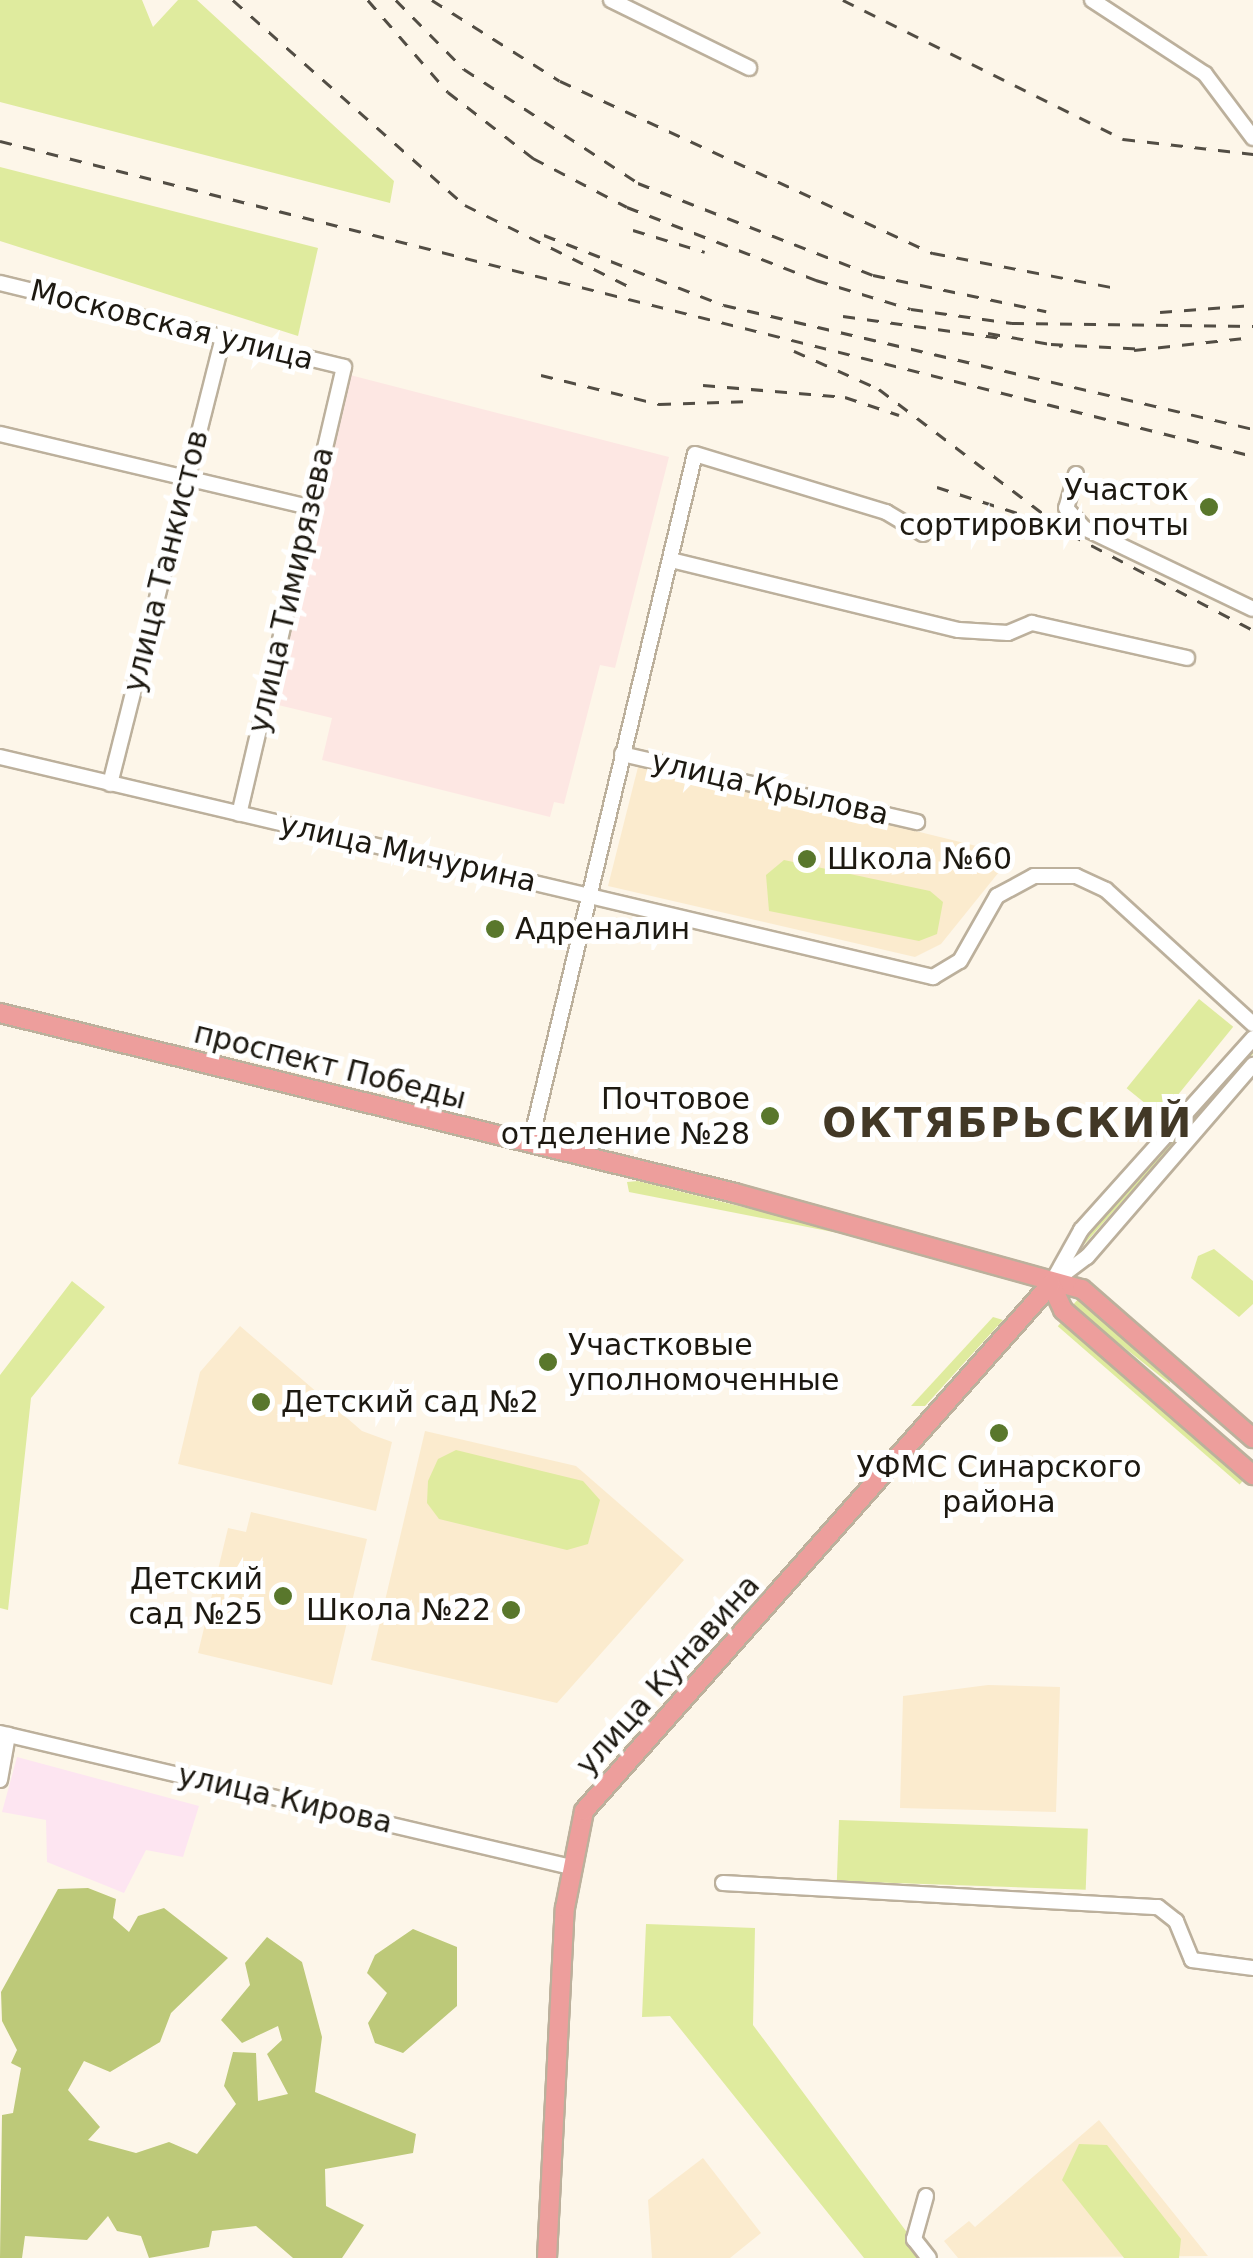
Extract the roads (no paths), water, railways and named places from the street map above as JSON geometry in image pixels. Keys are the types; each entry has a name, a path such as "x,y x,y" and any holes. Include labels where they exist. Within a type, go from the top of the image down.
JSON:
{"main road":[{"name":"проспект Победы","path":"0,1013 1000,1262 1051,1284 1082,1289 1253,1438"},
{"path":"1051,1284 1064,1310 1253,1475"},
{"name":"улица Кунавина","path":"546,2258 570,1867 593,1797 1051,1284"}],"street":[{"path":"611,0 750,68"},
{"path":"1092,0 1206,74 1253,138"},
{"name":"Московская улица","path":"0,283 344,366"},
{"name":"улица Танкистов","path":"110,784 223,339"},
{"name":"улица Тимирязева","path":"239,814 344,366"},
{"path":"0,434 309,507"},
{"path":"530,1144 695,454 886,512 923,534"},
{"path":"1076,474 1066,508 1084,528 1253,609"},
{"path":"671,560 960,630 1008,633 1032,623 1187,658"},
{"name":"улица Крылова","path":"622,754 917,822"},
{"name":"улица Мичурина","path":"0,756 933,977 960,960 998,896 1034,876 1076,876 1106,890 1253,1024"},
{"name":"улица Кунавина","path":"1051,1284 1081,1230 1253,1038"},
{"name":"улица Кунавина","path":"1051,1284 1087,1257 1253,1065"},
{"path":"1170,1403 1188,1381"},
{"path":"0,1780 4,1734"},
{"name":"улица Кирова","path":"4,1734 570,1867"},
{"path":"723,1884 1158,1907 1176,1921 1192,1960 1253,1968"},
{"path":"926,2196 914,2239 929,2258"}],"railway":[{"path":"233,0 465,205 628,286"},
{"path":"368,0 448,92 533,158 627,207 816,280 911,309 1012,323 1253,326"},
{"path":"396,0 464,69 638,183 873,275 1046,311"},
{"path":"432,0 560,81 933,253 1112,287"},
{"path":"843,0 1123,139 1253,154"},
{"path":"0,141 1253,456"},
{"path":"633,230 705,252"},
{"path":"544,235 724,305 1253,429"},
{"path":"1160,312 1253,305"},
{"path":"843,316 1001,338"},
{"path":"988,333 1062,346"},
{"path":"1134,350 1253,337"},
{"path":"1051,344 1147,349"},
{"path":"794,351 879,389 1070,534 1253,630"},
{"path":"541,375 659,404 752,401"},
{"path":"703,385 845,397 899,415"},
{"path":"937,487 1033,518"}],"place":[{"name":"Участок сортировки почты","path":"1209,507"},
{"name":"Школа №60","path":"807,859"},
{"name":"Адреналин","path":"495,929"},
{"name":"Почтовое отделение №28","path":"770,1116"},
{"name":"Участковые уполномоченные","path":"548,1362"},
{"name":"Детский сад №2","path":"261,1402"},
{"name":"УФМС Синарского района","path":"999,1433"},
{"name":"Детский сад №25","path":"283,1596"},
{"name":"Школа №22","path":"511,1610"}],"district":[{"name":"ОКТЯБРЬСКИЙ","path":"1008,1123"}]}
